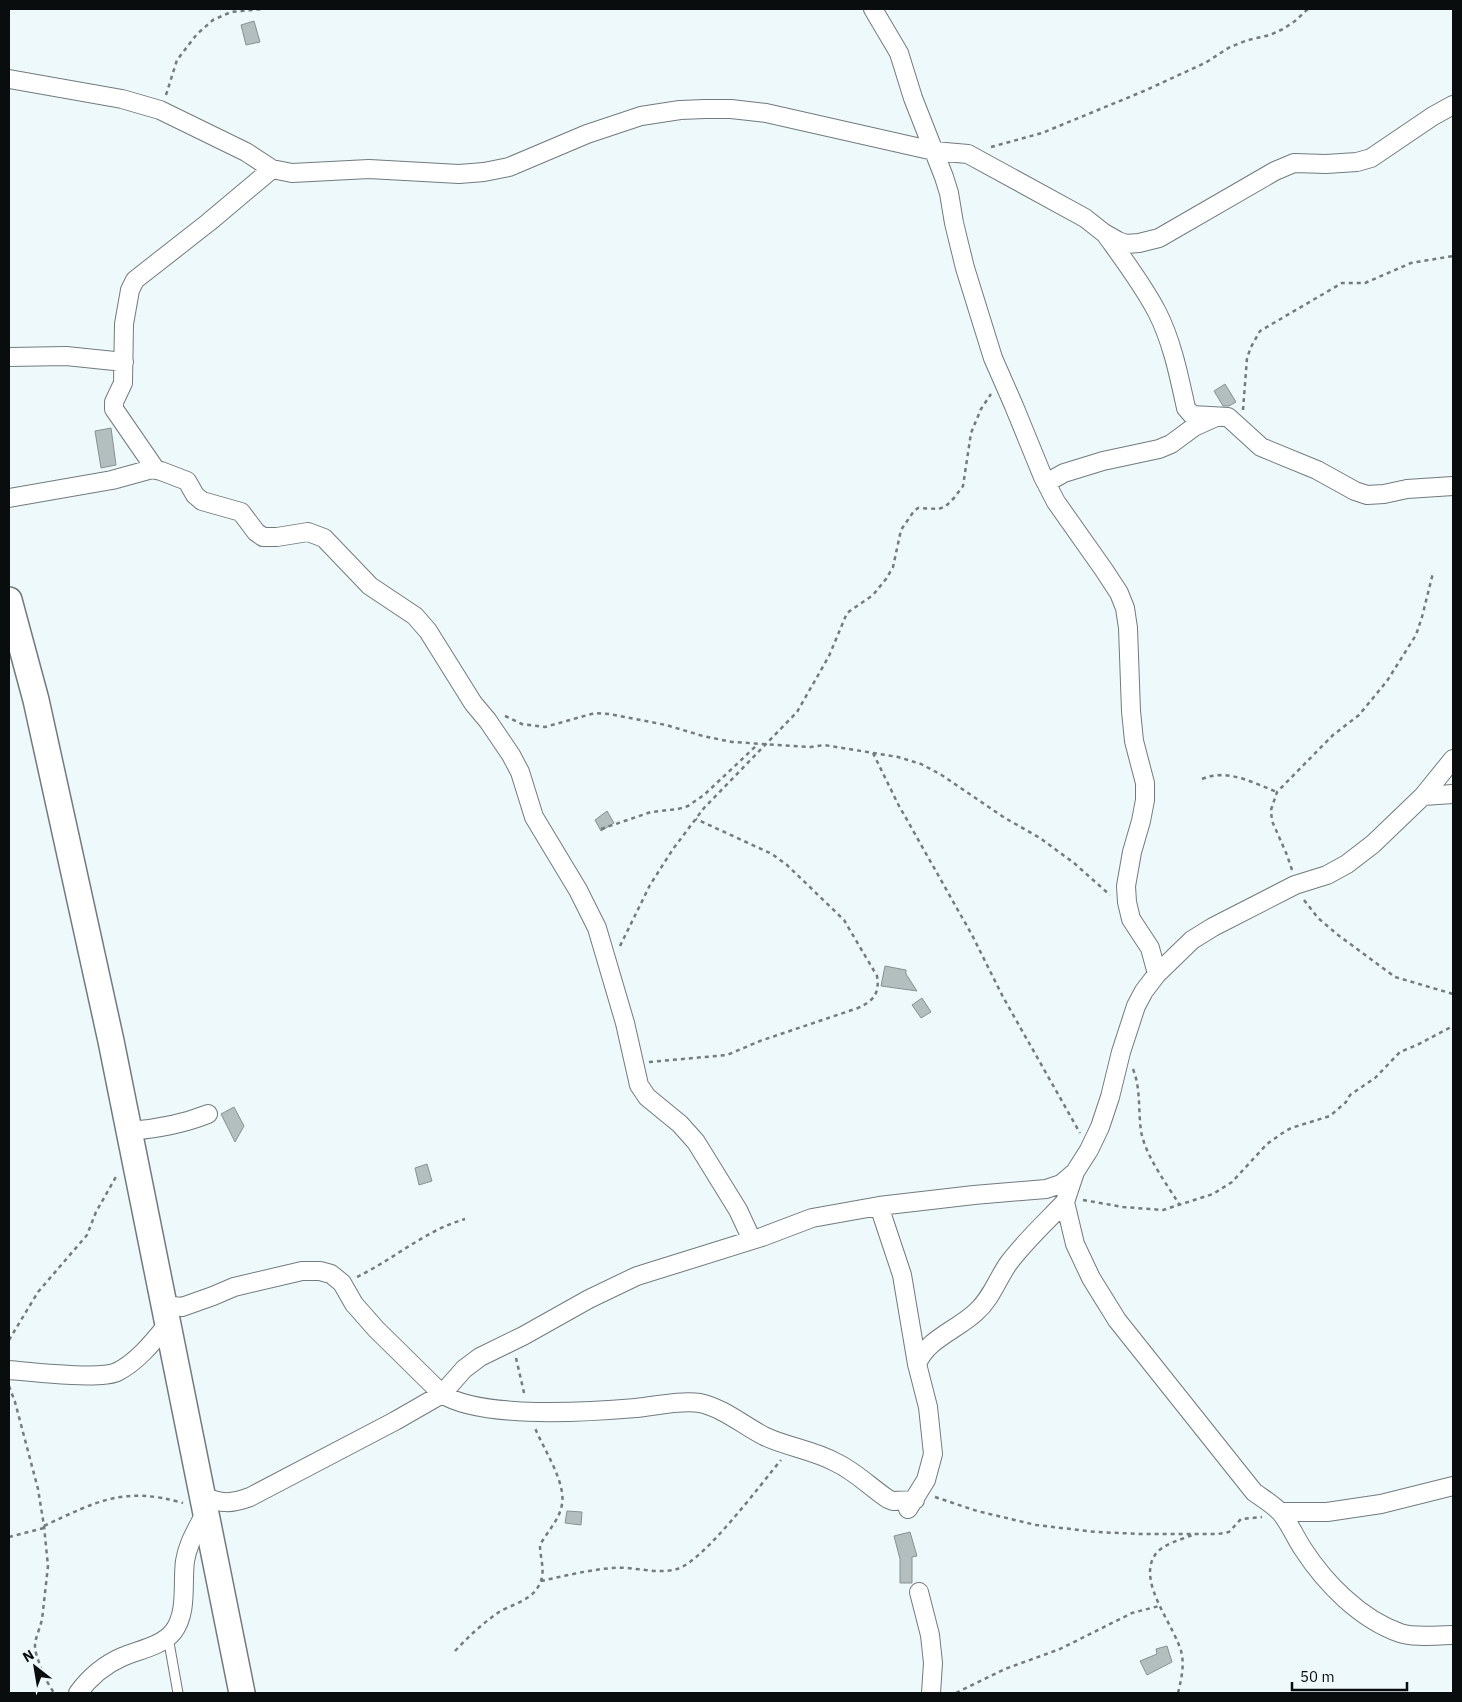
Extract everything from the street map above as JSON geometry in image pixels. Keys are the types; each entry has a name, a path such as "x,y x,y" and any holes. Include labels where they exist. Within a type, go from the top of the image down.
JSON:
{"street":[{"path":"873,9 899,54 913,98 949,192 954,223 968,280 1002,380 1056,502 1104,570 1125,608 1128,628 1134,741 1145,783 1141,821 1132,852 1126,886 1127,902 1132,919 1150,948 1157,974"},
{"path":"9,79 122,99 160,110 246,152 272,170 292,173 370,169 459,174 484,172 510,166 587,134 641,116 705,108 766,113 934,150 968,154 1078,214 1104,233 1126,244 1159,238 1275,171 1294,163 1326,164 1357,162 1371,158 1433,116 1453,105"},
{"path":"156,470 114,409 114,402 123,384 124,324 130,290 135,280 272,170"},
{"path":"1104,233 1128,264 1157,312 1164,328 1188,412 1195,416 1228,417 1261,447 1317,470 1355,492 1367,495 1384,494 1407,489 1453,486"},
{"path":"9,357 66,356 124,362"},
{"path":"1046,483 1064,472 1159,449 1171,444 1194,427 1218,416"},
{"path":"9,498 112,480 152,469 176,476 186,481 195,495 202,501 241,512 258,535 269,538 308,532 324,538 370,586 410,611 422,622 473,703 488,721 516,763 528,804 537,824 578,890 597,928 621,1008 638,1081 642,1090 651,1100 684,1127 696,1142 738,1210 752,1240"},
{"path":"10,606 36,700 111,1041 242,1693"},
{"path":"917,1364 920,1357 932,1344 976,1313 984,1305 1008,1265 1066,1199 1075,1172 1089,1150 1100,1127 1136,1006 1144,991 1157,974 1192,940 1213,927 1295,885 1327,875 1347,864 1373,844 1423,796 1453,759"},
{"path":"1423,796 1453,794"},
{"path":"131,1139 158,1128 208,1114"},
{"path":"205,1504 236,1502 250,1497 395,1421 442,1394 470,1364 589,1298 637,1276 752,1240 812,1218 879,1206 1046,1189 1061,1184 1075,1172"},
{"path":"1066,1199 1076,1244 1091,1278 1117,1320 1254,1492 1280,1512 1304,1550 1324,1576 1348,1602 1373,1619 1401,1633 1428,1636 1453,1635"},
{"path":"9,1370 75,1375 112,1374 124,1368 144,1351 166,1315 182,1307 234,1287 302,1271 320,1271 331,1274 342,1283 354,1304 376,1329 442,1394 454,1400 482,1406 528,1411 605,1411 670,1404 700,1404 714,1408 763,1435 834,1461 854,1473 880,1494 893,1501 914,1500 926,1480 933,1454 928,1407 917,1364 902,1275 879,1206"},
{"path":"1280,1512 1327,1512 1382,1504 1453,1486"},
{"path":"78,1693 92,1677 114,1661 168,1637 176,1628 182,1611 185,1561 205,1504"},
{"path":"919,1592 930,1635 933,1663 931,1693"}],"lane":[{"path":"168,1637 178,1693"}],"path":[{"path":"160,110 177,60 197,34 213,20 231,12 262,9"},
{"path":"968,154 1042,133 1144,91 1205,63 1230,47 1248,40 1270,35 1283,29 1308,9"},
{"path":"1240,429 1247,358 1251,346 1260,331 1342,283 1365,283 1411,264 1453,256"},
{"path":"608,968 650,885 673,849 716,795 796,712 830,656 847,613 873,595 886,579 893,567 901,530 914,511 918,508 939,509 946,506 963,486 971,433 981,409 994,387 1002,380"},
{"path":"1433,573 1416,635 1387,681 1359,715 1333,735 1277,792 1271,810 1272,821 1287,855 1295,885 1318,918 1378,966 1395,977 1453,994"},
{"path":"473,703 522,724 534,726 545,727 595,714 609,714 666,725 722,740 811,747 824,745 898,757 921,764 940,774 1005,818 1040,838 1104,888 1132,919"},
{"path":"601,829 651,812 678,810 688,806 704,795 758,744"},
{"path":"873,753 898,804 968,927 1003,997 1089,1150"},
{"path":"1202,780 1216,775 1224,775 1244,779 1277,792"},
{"path":"636,1066 651,1061 727,1055 760,1041 858,1008 871,1002 875,996 878,983 877,976 844,920 787,865 772,854 696,819"},
{"path":"1066,1199 1123,1207 1163,1210 1213,1194 1232,1182 1267,1144 1291,1128 1330,1116 1346,1102 1350,1095 1375,1078 1400,1052 1453,1026"},
{"path":"1121,1052 1131,1064 1136,1077 1139,1092 1141,1131 1146,1149 1179,1204"},
{"path":"9,1340 38,1292 86,1235 131,1139"},
{"path":"342,1283 374,1268 437,1230 465,1219"},
{"path":"455,1651 488,1620 538,1588 541,1581 543,1561 540,1545 557,1518 562,1505 563,1494 528,1411 516,1356 508,1344"},
{"path":"9,1385 16,1402 38,1489 44,1527 48,1566 42,1620 35,1642 35,1650 43,1675 54,1693"},
{"path":"541,1581 612,1568 633,1568 666,1572 689,1563 727,1524 792,1447"},
{"path":"9,1537 44,1527 92,1504 113,1497 142,1495 162,1497 185,1503 205,1504"},
{"path":"914,1500 977,1510 1036,1525 1096,1532 1141,1534 1224,1533 1229,1532 1242,1519 1258,1518 1280,1512"},
{"path":"1178,1693 1183,1670 1182,1655 1159,1606 1151,1579 1151,1569 1156,1554 1168,1546 1195,1534"},
{"path":"956,1693 1004,1669 1060,1649 1132,1613 1159,1606"}],"building":[{"path":"254,21 260,42 246,45 241,25"},
{"path":"1225,384 1236,402 1229,406 1223,406 1214,391"},
{"path":"111,428 116,465 101,468 95,431"},
{"path":"607,811 614,823 601,831 595,820"},
{"path":"885,966 906,970 906,974 917,991 881,986"},
{"path":"922,998 931,1012 921,1018 912,1005"},
{"path":"234,1107 244,1126 235,1142 221,1114"},
{"path":"427,1164 432,1181 419,1185 415,1168"},
{"path":"567,1511 582,1512 581,1525 565,1523"},
{"path":"910,1532 917,1556 912,1557 912,1583 900,1583 900,1559 894,1536"},
{"path":"1167,1646 1172,1662 1147,1675 1140,1661 1157,1654 1156,1649"}]}
